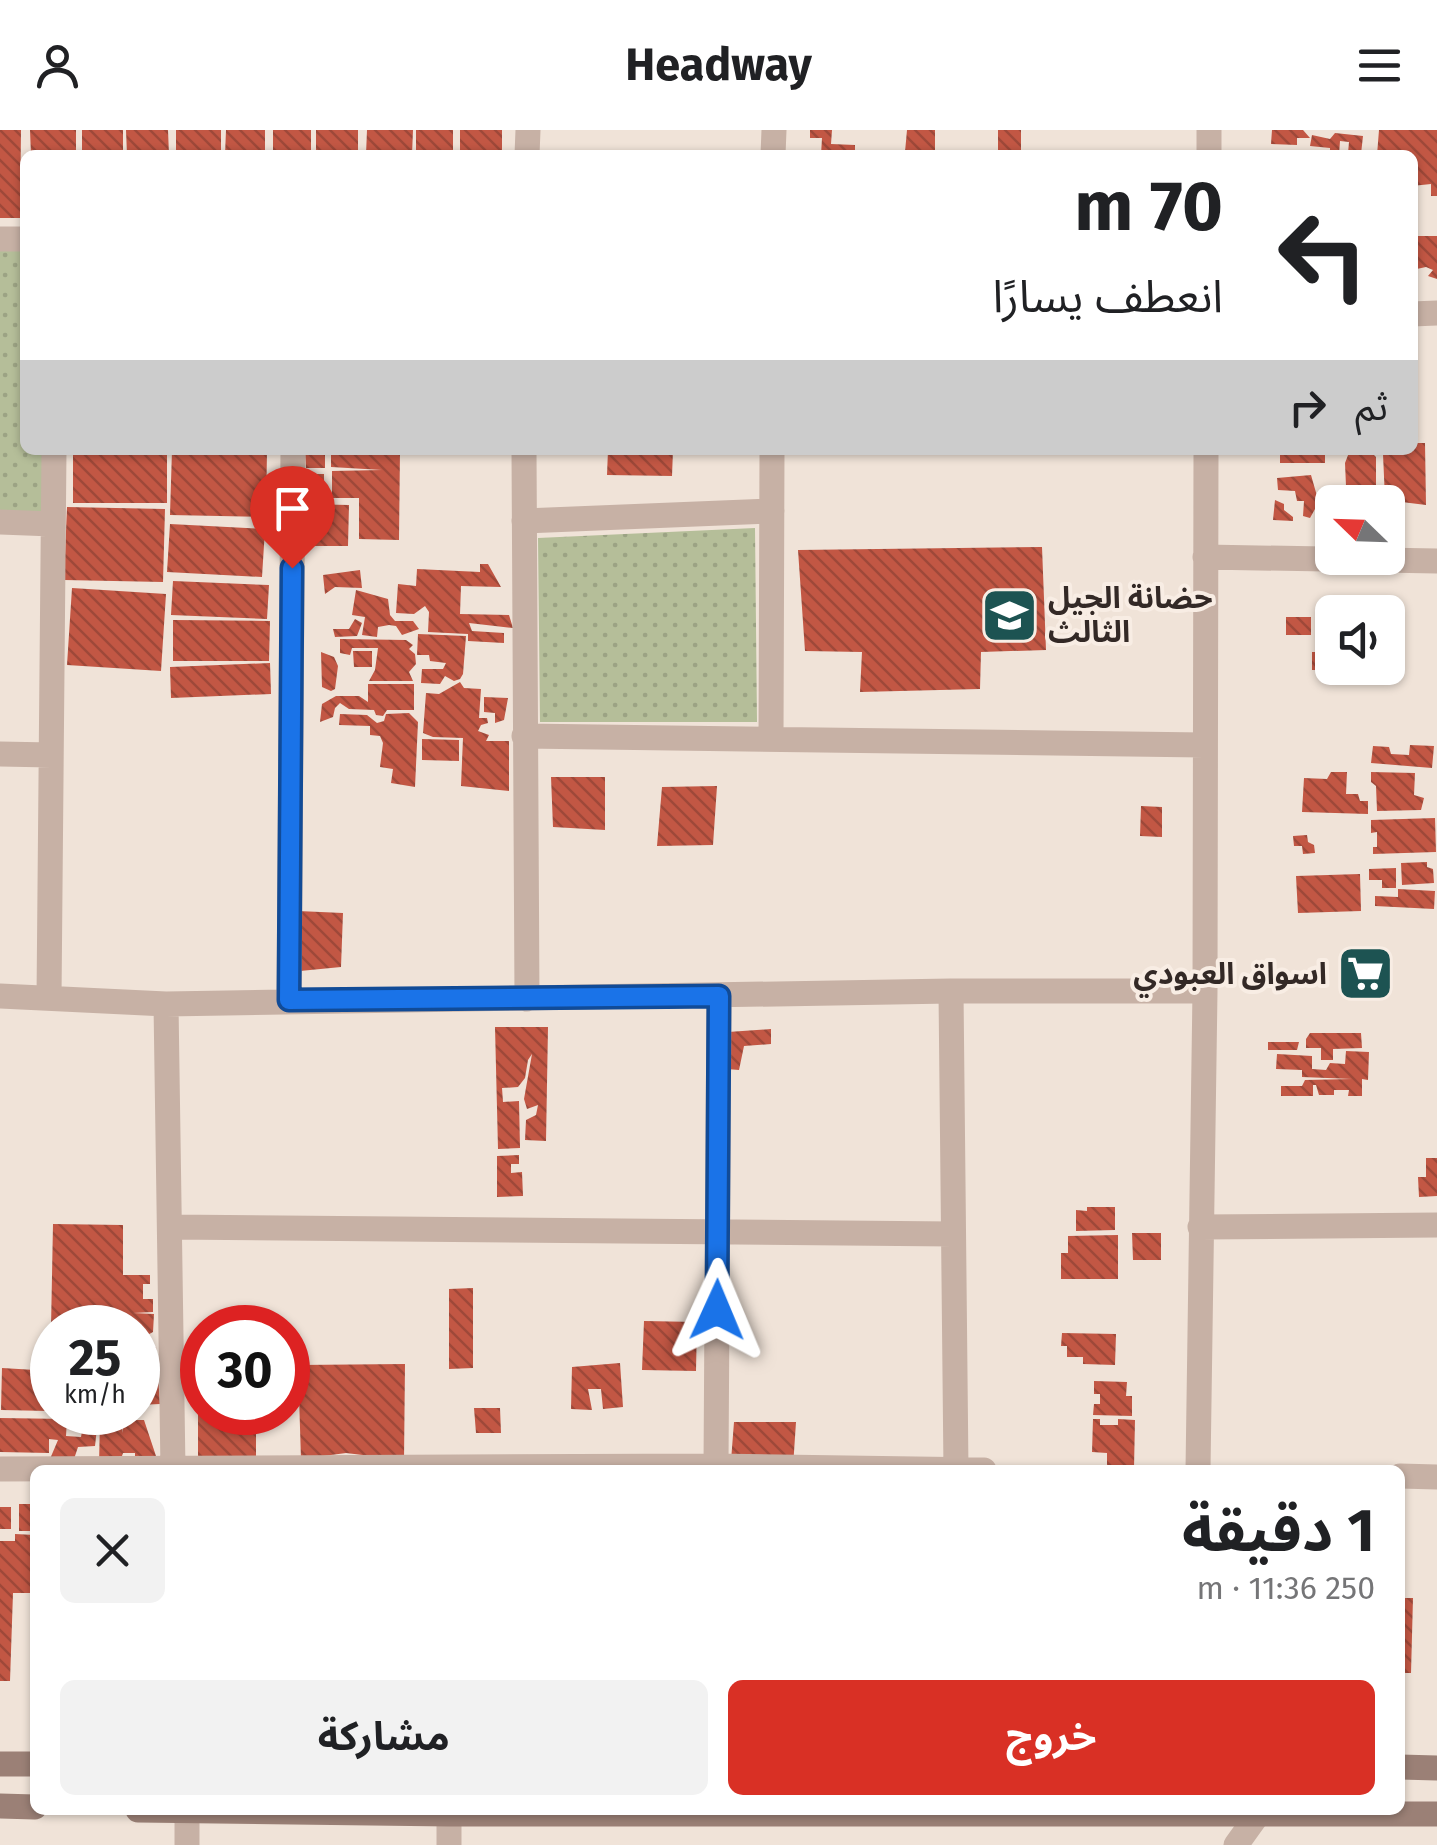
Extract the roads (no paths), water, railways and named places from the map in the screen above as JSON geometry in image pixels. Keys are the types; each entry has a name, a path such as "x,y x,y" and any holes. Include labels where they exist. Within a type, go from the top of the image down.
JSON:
{"street":[{"path":"50,998 54,455"},
{"path":"289,1000 293,455"},
{"path":"524,455 527,998"},
{"path":"771,739 772,455"},
{"path":"1198,1465 1205,991 1206,455"},
{"path":"524,521 772,511"},
{"path":"0,522 53,524"},
{"path":"1205,557 1437,562"},
{"path":"524,736 1204,745"},
{"path":"0,754 51,755"},
{"path":"0,996 166,1004 951,990 1205,991"},
{"path":"951,990 956,1465"},
{"path":"716,1465 719,996"},
{"path":"166,1004 172,1465"},
{"path":"1200,1227 1437,1225"},
{"path":"170,1227 953,1234"},
{"path":"0,1469 30,1469"},
{"path":"1405,1476 1437,1476"},
{"path":"0,1764 30,1764"},
{"path":"1405,1767 1437,1768"},
{"path":"0,1806 30,1807"},
{"path":"1405,1814 1437,1814"},
{"path":"187,1815 188,1845"},
{"path":"449,1845 450,1815"},
{"path":"1236,1845 1258,1815"}],"place":[{"name":"حضانة الجيل الثالث","path":"1009,615"},
{"name":"اسواق العبودي","path":"1366,974"}]}
